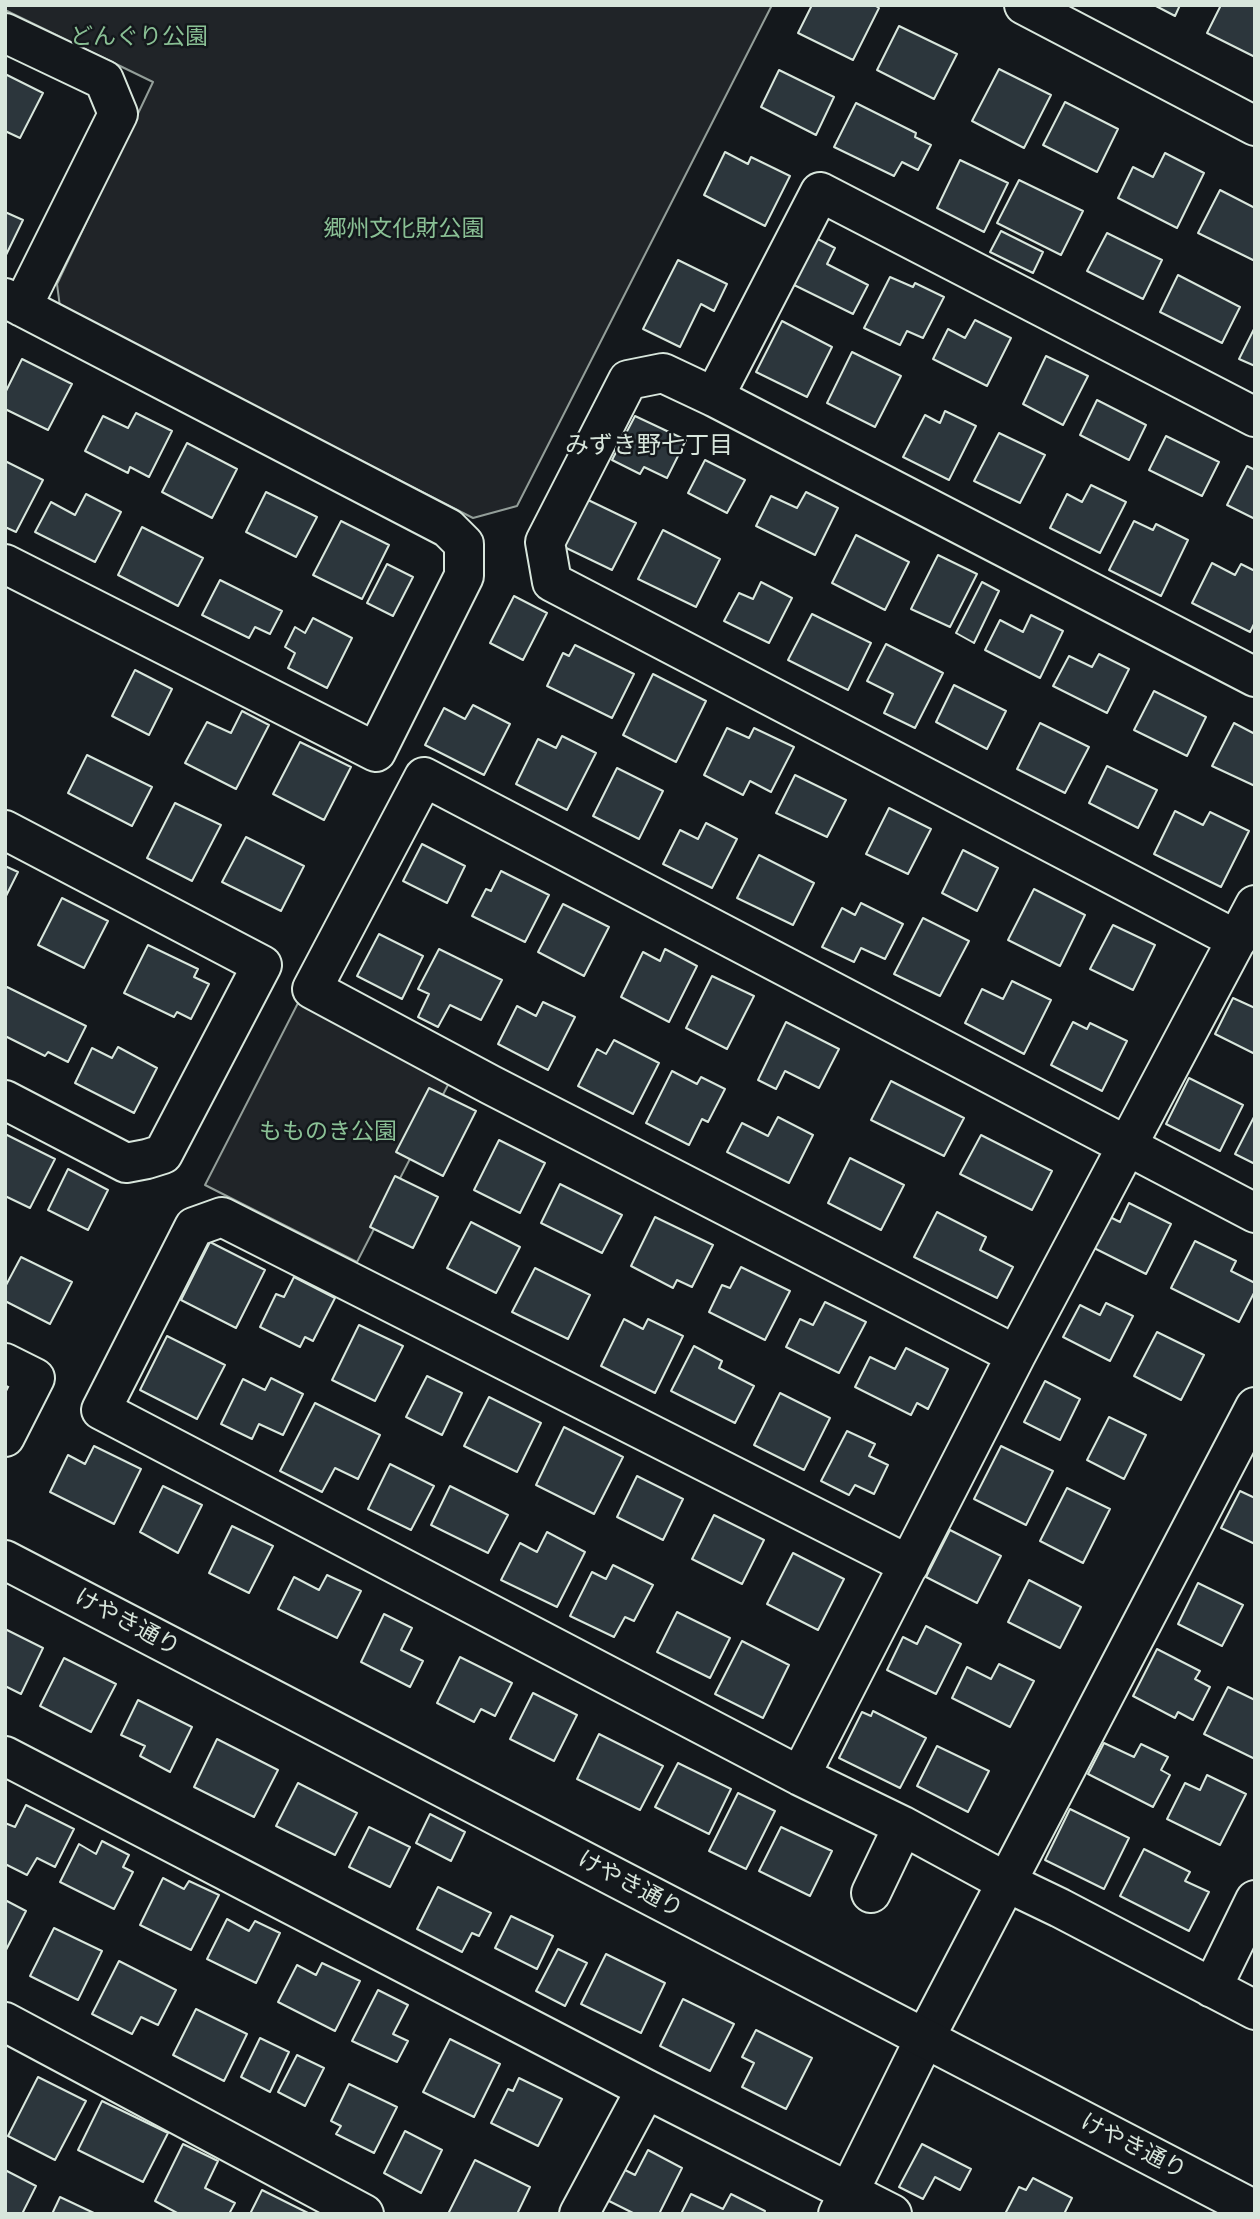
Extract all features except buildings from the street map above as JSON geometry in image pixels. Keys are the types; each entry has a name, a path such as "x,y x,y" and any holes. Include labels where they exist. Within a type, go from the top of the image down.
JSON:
{"street":[{"path":"1024,5 1255,126"},
{"path":"5,33 104,80 118,114 14,303 448,528 464,544 464,576 376,752 5,564"},
{"path":"714,397 820,192 1255,417"},
{"path":"1237,940 552,582 545,542 628,380 663,373 1255,677"},
{"path":"1016,1355 312,989 424,777 1255,1213"},
{"path":"5,830 262,965 163,1154 126,1163 5,1100"},
{"path":"800,1776 1016,1355 1255,905"},
{"path":"909,1565 222,1217 194,1227 101,1410 800,1776 903,1826 1007,1883 1255,2010"},
{"path":"5,1363 35,1378 5,1437"},
{"path":"844,2203 925,2038 1255,1407"},
{"name":"けやき通り","path":"5,1560 1255,2210"},
{"path":"5,1756 646,2089 844,2203 892,2214"},
{"path":"871,1893 903,1826"},
{"path":"1212,1988 1255,1900"},
{"path":"5,2022 364,2214"},
{"path":"579,2214 646,2089"}],"green space":[{"name":"郷州文化財公園","path":"5,5 772,5 517,506 473,518 60,307 57,284 153,82 5,10"},
{"name":"もものき公園","path":"298,1003 450,1081 357,1262 205,1185"}],"district":[{"name":"みずき野七丁目","path":"649,446"}],"park label":[{"name":"どんぐり公園","path":"139,38"}]}
